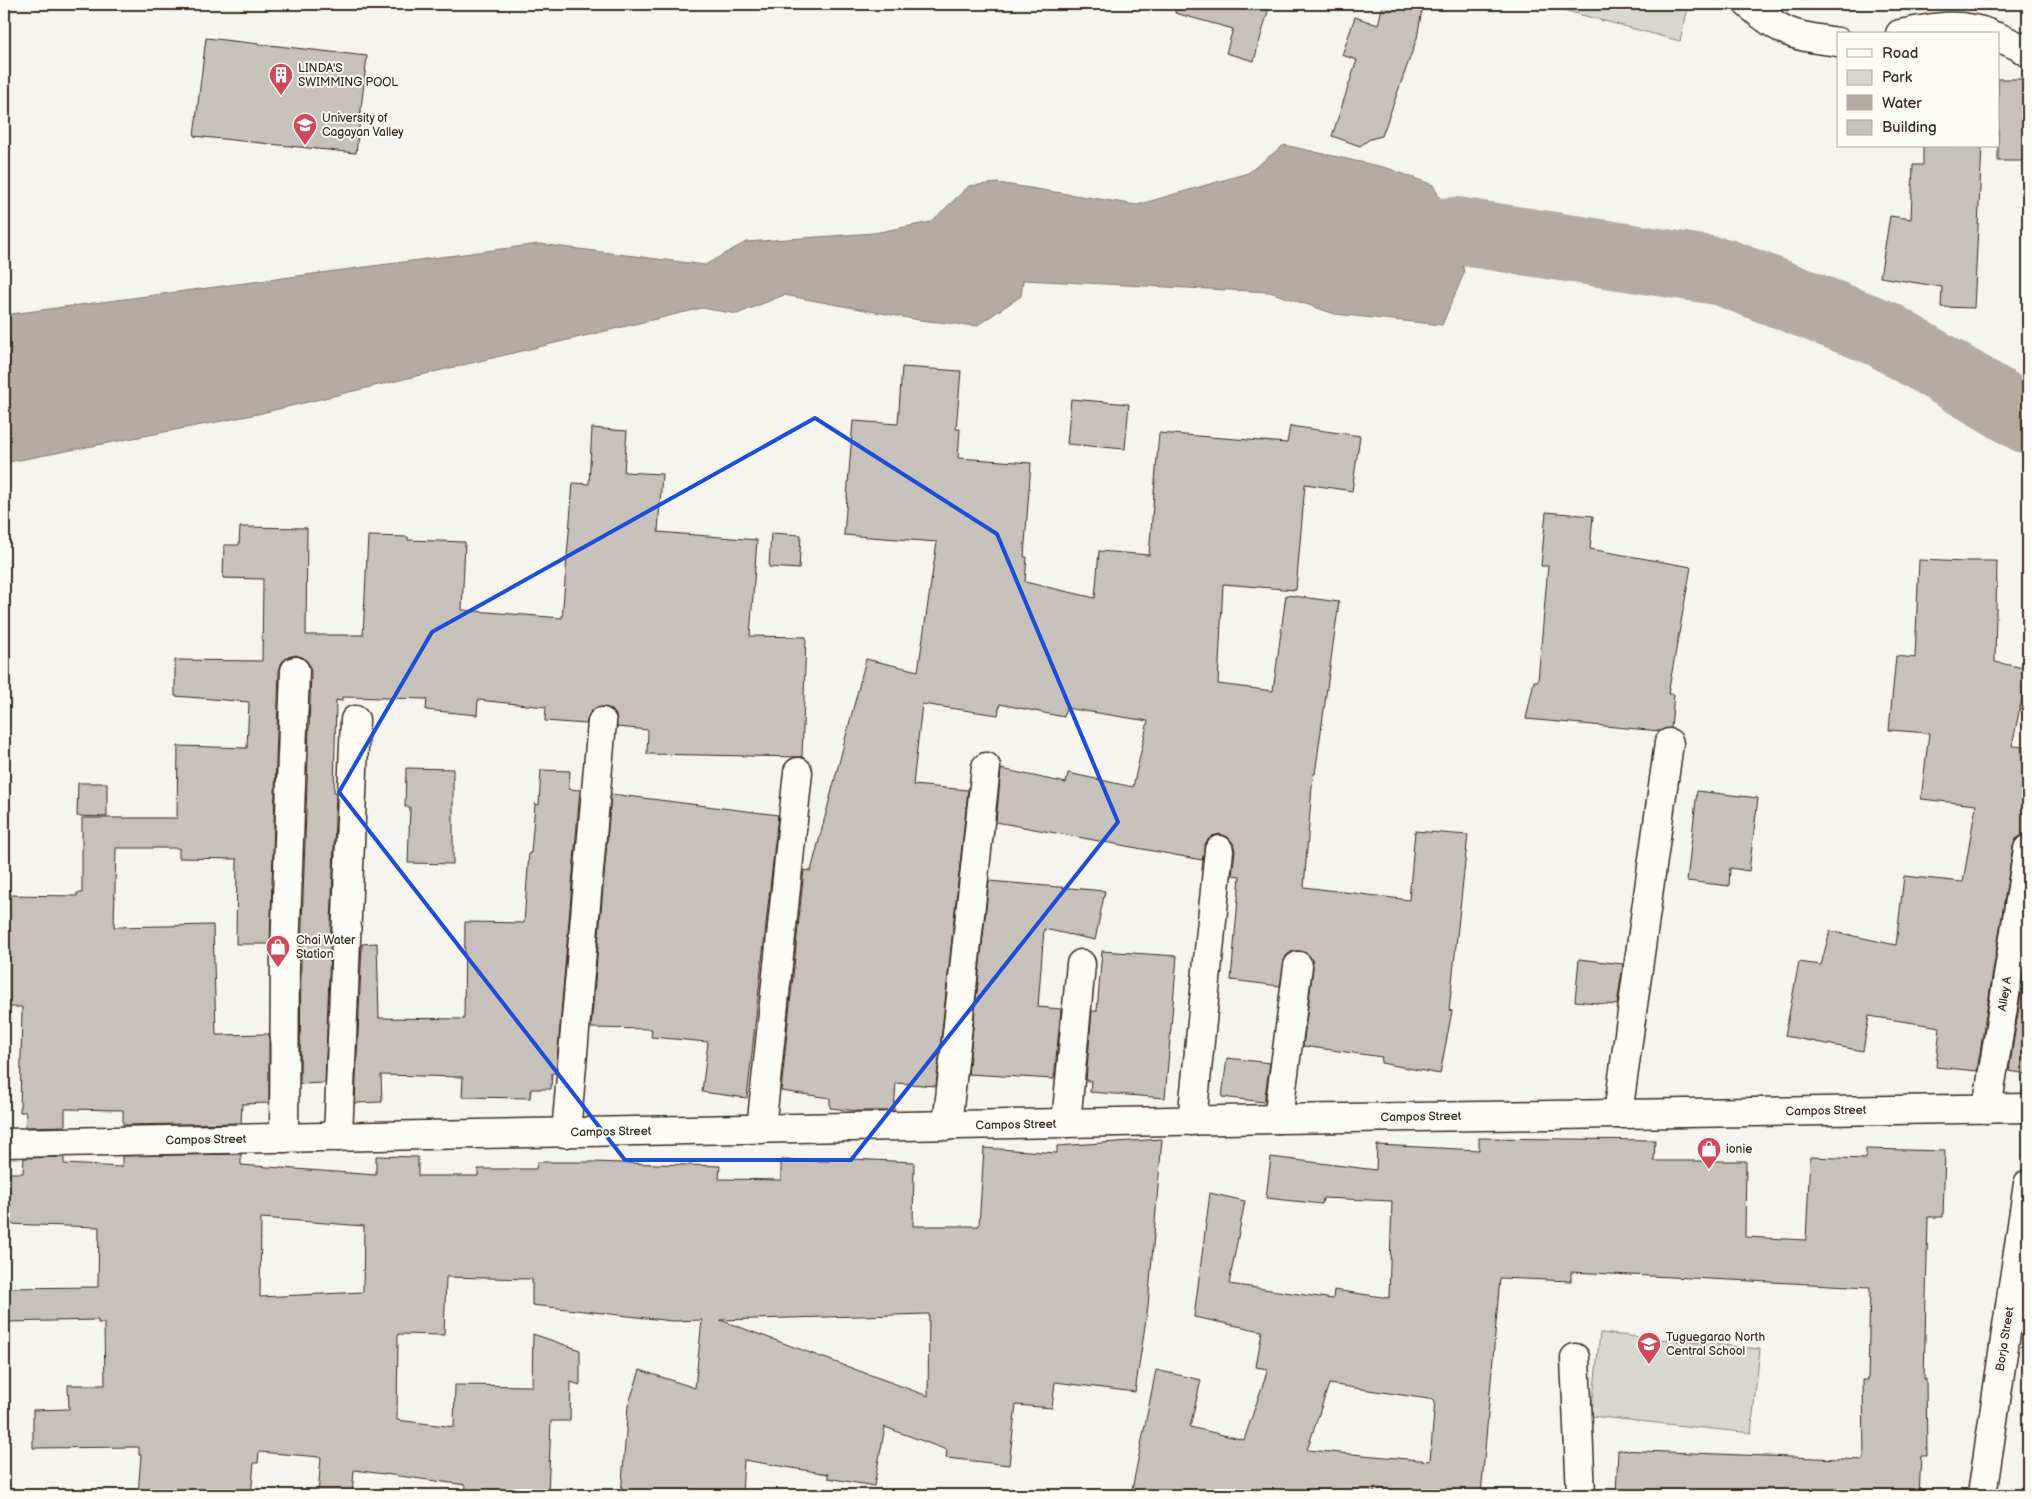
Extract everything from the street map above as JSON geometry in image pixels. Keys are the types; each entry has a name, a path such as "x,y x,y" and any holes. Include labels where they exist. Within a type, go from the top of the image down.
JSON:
{"street":[{"path":"1748,4 1774,27 1803,38 1837,42"},
{"path":"1905,32 1944,15 1985,32"},
{"path":"2000,39 2020,47 2028,53"},
{"path":"284,1138 285,953 294,671"},
{"path":"338,1137 355,720"},
{"path":"566,1133 602,722"},
{"path":"1618,1114 1669,743"},
{"path":"947,1126 986,767"},
{"path":"761,1129 798,772"},
{"name":"Alley A","path":"1987,1109 2028,849"},
{"path":"1192,1121 1219,850"},
{"path":"1066,1124 1081,964"},
{"path":"1278,1119 1298,966"},
{"name":"Campos Street","path":"4,1143 1278,1119 2028,1108"},
{"name":"Borja Street","path":"1982,1495 2028,1184"},
{"path":"1575,1358 1581,1495"}],"highlighted area":[{"path":"815,418 997,534 1118,822 851,1160 625,1160 339,792 432,632"}],"green space":[{"path":"1540,4 1689,4 1680,41"},
{"path":"1600,1333 1760,1349 1751,1433 1591,1416"}],"water":[{"path":"1284,145 1387,168 1433,185 1457,231 1464,273 1442,325 1335,314 1270,292 1023,280 1021,296 976,326 919,320 784,295 737,314 702,308 253,415 4,463 4,315 539,244 705,265 746,242 874,233 931,222 969,186 998,183 1137,205 1248,173"}],"building":[{"path":"1176,4 1270,4 1254,61 1226,53 1233,29 1175,13"},
{"path":"1383,4 1423,4 1417,38 1382,136 1370,139 1360,146 1332,136 1357,60 1342,55 1355,17 1378,25"},
{"name":"LINDA'S SWIMMING POOL","path":"206,38 367,56 356,153 194,136"},
{"path":"2000,79 2027,79 2027,161 1998,161 1998,148 2000,148"},
{"path":"1923,148 1982,148 1974,308 1941,307 1942,287 1880,277 1890,216 1911,219 1913,165 1923,165"},
{"path":"902,367 961,371 956,429 960,429 958,458 1031,463 1024,557 1027,557 1025,582 1095,598 1099,551 1149,555 1159,433 1287,443 1290,426 1360,436 1352,491 1305,484 1296,590 1223,584 1218,684 1273,691 1286,595 1339,602 1315,774 1313,774 1304,887 1409,900 1415,831 1468,835 1449,1010 1452,1011 1440,1074 1381,1063 1382,1057 1303,1046 1313,968 1312,960 1307,953 1292,951 1286,956 1280,986 1231,980 1240,876 1232,875 1235,851 1233,843 1228,837 1220,834 1212,836 1207,841 1202,860 996,822 1001,769 1066,783 1068,773 1133,787 1148,721 1066,708 1064,717 1000,704 998,715 922,704 913,785 968,790 936,1086 896,1083 894,1111 857,1111 830,1108 830,1098 781,1091 804,870 811,871 866,659 918,671 937,542 844,535 853,421 898,424"},
{"path":"1071,399 1129,404 1125,449 1067,444"},
{"path":"592,428 627,431 624,472 662,474 658,532 757,540 750,636 806,637 802,757 647,754 648,730 617,727 616,715 611,709 604,707 596,708 590,713 586,724 545,721 546,707 478,700 477,715 426,710 427,699 342,697 342,701 336,700 334,792 336,792 325,1083 300,1084 301,953 311,672 309,664 304,658 296,655 288,657 282,662 279,670 270,944 236,944 237,859 179,858 179,848 116,848 114,927 213,925 216,1035 269,1034 269,1103 242,1104 241,1123 123,1125 123,1110 65,1109 65,1126 25,1127 26,1112 20,1112 22,1007 4,1007 4,895 77,896 77,893 82,893 82,818 177,818 178,746 247,748 249,702 175,696 175,660 262,661 263,579 223,578 224,545 239,545 240,527 307,528 306,635 363,635 368,536 408,537 408,540 465,542 462,610 562,618 573,483 589,484"},
{"path":"1546,512 1593,516 1590,549 1691,567 1668,694 1674,694 1671,728 1660,731 1526,719 1534,681 1538,681 1548,566 1541,566"},
{"path":"771,533 801,535 799,569 769,567"},
{"path":"1919,560 1997,561 1995,662 2028,669 2012,746 2028,747 2028,834 2016,839 2013,847 1977,1071 1936,1067 1940,1027 1869,1016 1863,1051 1785,1036 1799,962 1821,965 1830,931 1896,945 1904,876 1963,882 1976,805 1921,799 1929,733 1889,730 1896,656 1915,658"},
{"path":"406,768 453,769 453,864 408,863 410,807 405,807"},
{"path":"541,770 570,771 569,789 580,790 556,1073 552,1073 551,1089 531,1089 530,1098 462,1097 463,1077 381,1075 382,1102 355,1103 362,944 377,943 379,1018 464,1019 465,922 524,923 529,853 531,853 535,804 539,805"},
{"path":"78,783 107,783 107,817 77,816"},
{"path":"1697,791 1758,798 1749,871 1730,868 1729,886 1687,881"},
{"path":"611,794 778,815 747,1098 702,1092 708,1042 651,1037 652,1029 591,1028"},
{"path":"989,881 1105,891 1095,940 1044,929 1038,1007 1061,1009 1054,1079 968,1074"},
{"path":"2028,948 2028,1074 2009,1071"},
{"path":"1102,951 1177,956 1165,1098 1090,1092 1091,1081 1086,1081 1092,1011 1097,1011"},
{"path":"1579,959 1623,964 1617,1005 1575,1001"},
{"path":"1227,1058 1270,1063 1264,1102 1222,1097"},
{"path":"1479,1138 1655,1140 1654,1161 1746,1161 1745,1237 1806,1240 1810,1157 1866,1159 1866,1149 1945,1151 1943,1217 1928,1217 1924,1379 1926,1379 1927,1456 1921,1456 1919,1495 1616,1495 1618,1450 1864,1460 1863,1380 1868,1380 1870,1287 1571,1272 1571,1281 1500,1278 1481,1495 1375,1488 1374,1495 1131,1495 1156,1370 1201,1380 1190,1427 1244,1440 1268,1369 1256,1367 1262,1331 1194,1317 1210,1193 1245,1201 1229,1284 1333,1299 1334,1290 1389,1298 1392,1201 1323,1198 1322,1204 1266,1198 1271,1157 1376,1170 1377,1145 1479,1150","holes":["1329,1384 1435,1400 1430,1461 1307,1450"]},
{"path":"1162,1139 1148,1306 1135,1392 1055,1382 1052,1408 1016,1405 1009,1465 946,1458 947,1450 885,1427 874,1486 828,1478 828,1474 744,1460 742,1495 621,1495 628,1406 640,1370 695,1388 702,1320 672,1321 532,1305 532,1279 446,1277 444,1335 398,1334 397,1420 454,1427 455,1385 532,1386 533,1334 580,1350 580,1385 571,1382 570,1421 551,1421 548,1495 465,1495 466,1485 354,1470 352,1495 318,1495 321,1457 259,1452 258,1463 254,1463 251,1495 138,1495 141,1455 139,1455 139,1447 33,1448 33,1410 69,1409 68,1385 105,1385 104,1323 98,1323 98,1320 4,1322 4,1288 98,1287 99,1227 4,1224 4,1173 23,1173 24,1158 64,1157 64,1164 122,1167 122,1156 241,1154 241,1165 376,1175 376,1156 418,1157 418,1176 478,1176 478,1169 536,1169 537,1162 593,1162 720,1166 719,1179 781,1180 781,1160 829,1161 829,1158 914,1162 913,1226 979,1226 984,1148 1057,1153 1057,1146","holes":["261,1218 364,1226 363,1292 260,1297","929,1314 928,1396 720,1320"]}],"waterway":[{"path":"1365,236 1457,231 1723,272 1883,334 2028,420"}],"place":[{"name":"LINDA'S SWIMMING POOL","path":"281,96"},
{"name":"University of Cagayan Valley","path":"305,146"},
{"name":"Chai Water Station","path":"278,968"},
{"name":"ionie","path":"1709,1170"},
{"name":"Tuguegarao North Central School","path":"1649,1365"}]}
